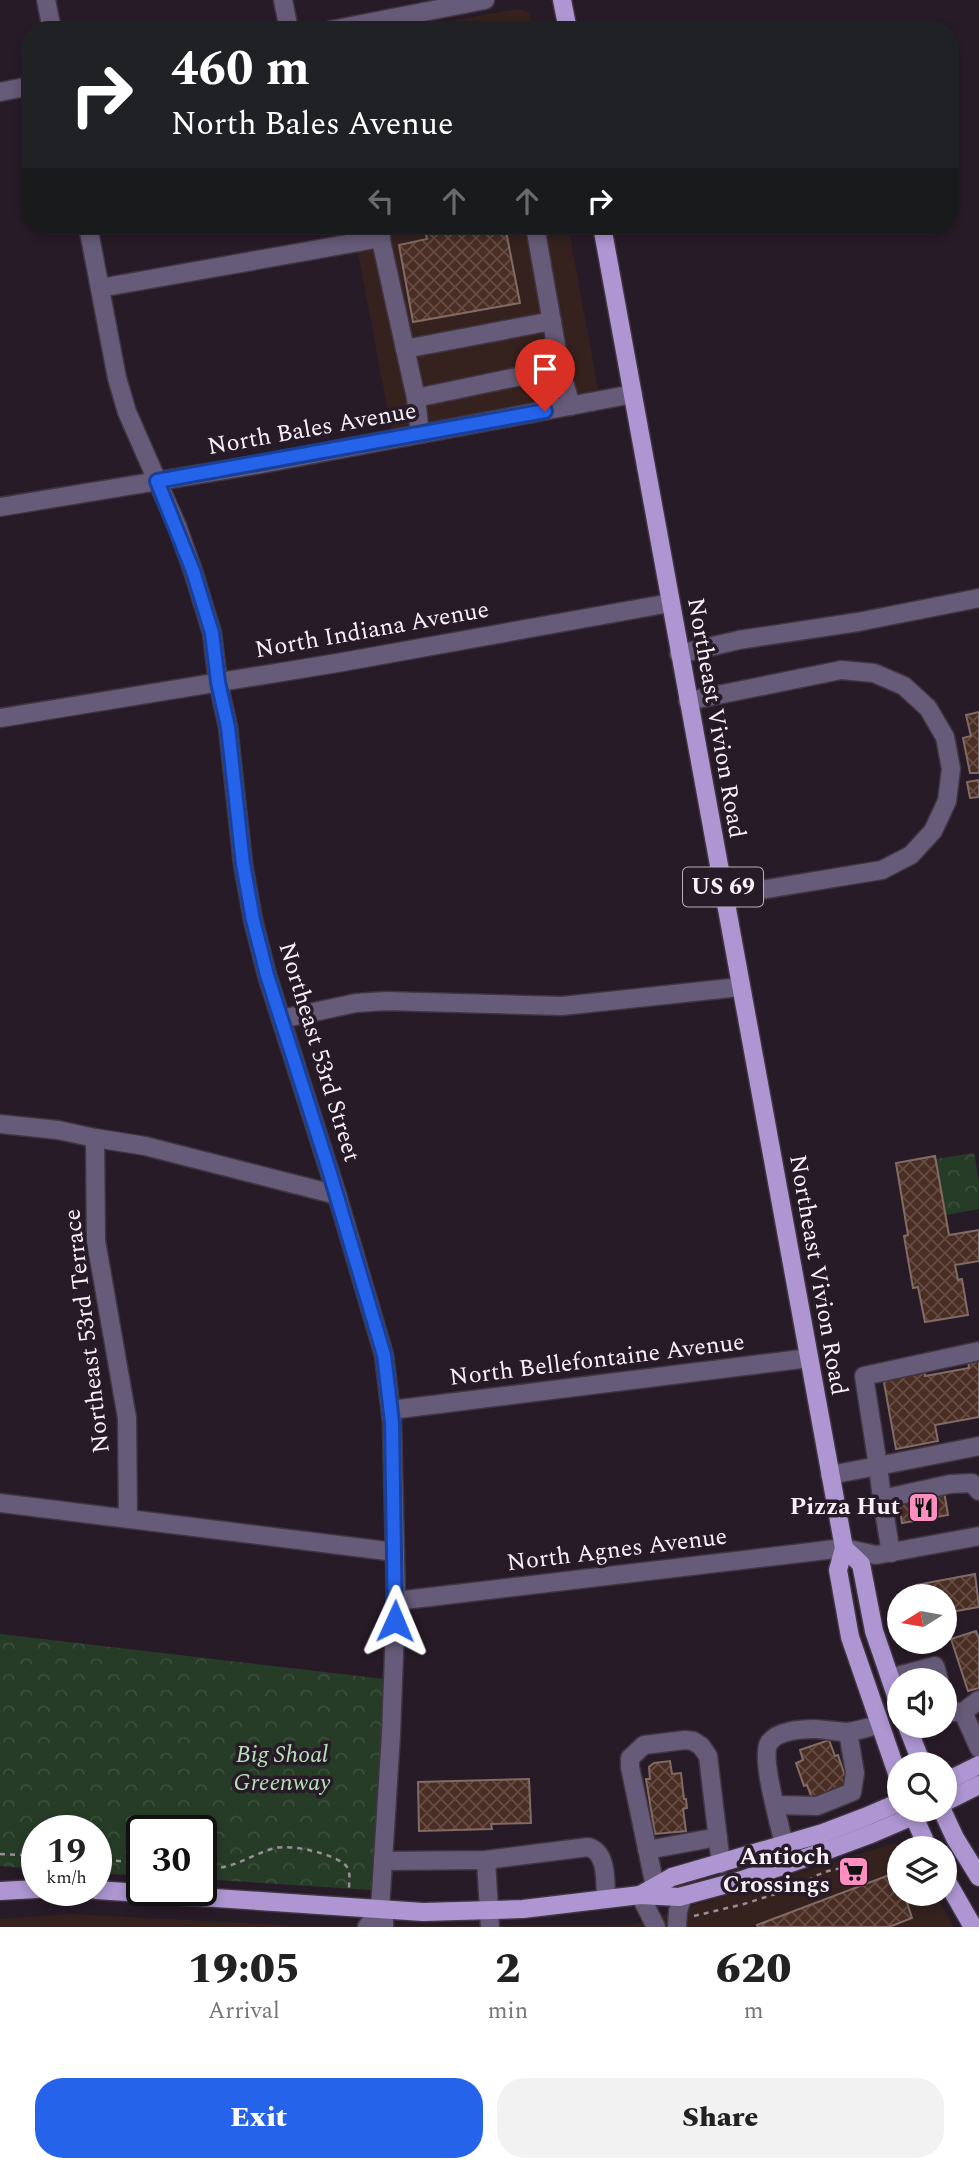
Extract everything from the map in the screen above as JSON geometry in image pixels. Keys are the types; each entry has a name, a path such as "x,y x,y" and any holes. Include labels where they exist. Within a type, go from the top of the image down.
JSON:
{"main road":[{"path":"562,0 566,21"},
{"name":"Northeast Vivion Road","path":"604,235 844,1548 838,1570 849,1637 889,1752"},
{"name":"Northeast Vivion Road","path":"844,1548 861,1564 874,1631 887,1669"},
{"path":"957,1776 979,1765"},
{"path":"957,1796 979,1785"},
{"path":"650,1893 672,1877 784,1845 887,1808"},
{"path":"112,1891 423,1912 489,1919 547,1907 650,1893 683,1896 741,1880 828,1850 894,1822"},
{"path":"948,1822 979,1877"},
{"path":"0,1891 21,1890"},
{"path":"957,1899 973,1927"}],"street":[{"path":"46,0 50,21"},
{"path":"283,0 287,21"},
{"path":"410,21 485,0"},
{"path":"0,92 21,88"},
{"name":"Northeast 53rd Street","path":"90,235 117,378 127,412 193,571 212,633 218,682 228,727 243,864 253,920 267,975 337,1195 384,1355 391,1410 396,1601 380,1909 384,1927"},
{"path":"100,288 364,235"},
{"path":"380,235 415,398 420,434"},
{"path":"538,235 560,368 571,406"},
{"path":"405,349 552,321"},
{"path":"415,398 560,368"},
{"name":"North Bales Avenue","path":"0,508 633,394"},
{"path":"679,654 740,640 979,598"},
{"name":"North Indiana Avenue","path":"0,718 670,603"},
{"path":"688,701 841,670 874,673 904,686 928,708 945,737 951,769 947,801 933,831 911,855 882,870 724,896"},
{"path":"281,1019 356,1003 386,1001 562,1006 740,987"},
{"path":"0,1124 58,1130 145,1146 337,1195"},
{"name":"Northeast 53rd Terrace","path":"95,1138 96,1241 127,1418 128,1519"},
{"path":"891,1553 864,1376 979,1351"},
{"name":"North Bellefontaine Avenue","path":"391,1410 809,1358"},
{"path":"830,1475 979,1446"},
{"path":"882,1499 950,1484 972,1483 979,1491"},
{"path":"0,1503 395,1552"},
{"name":"North Agnes Avenue","path":"396,1601 844,1548 877,1555 979,1536"},
{"path":"957,1707 979,1700"},
{"path":"957,1718 979,1748"},
{"path":"784,1845 767,1766 766,1751 770,1741 776,1736 813,1729 848,1732 879,1725"},
{"path":"775,1805 817,1806 852,1793 855,1773 848,1732"},
{"path":"656,1927 647,1850 630,1758 644,1745 693,1741 701,1746 708,1756 721,1864"},
{"path":"647,1850 718,1837"},
{"path":"383,1861 486,1860 588,1847 594,1849 604,1868 606,1899"},
{"path":"486,1860 489,1919"},
{"path":"681,1923 683,1896"},
{"path":"367,1927 380,1909"}],"path":[{"path":"217,1868 227,1868 276,1848 292,1846 340,1860 348,1869 349,1891"},
{"path":"0,1854 21,1855"},
{"path":"681,1923 800,1886 828,1871 856,1865"}],"shaded area":[{"path":"517,9 529,12 530,21 452,21"},
{"path":"355,235 570,235 598,389 590,394 392,433"},
{"name":"Antioch Crossings","path":"887,1845 887,1906 942,1906 954,1927 0,1927 0,1919 70,1914 301,1926 632,1925"}],"green space":[{"path":"974,1153 979,1181 979,1209 946,1215 936,1159"},
{"name":"Big Shoal Greenway","path":"0,1634 393,1680 371,1890 217,1880 217,1815 126,1815 126,1875 112,1874 112,1815 21,1815 21,1868 0,1866"}],"building":[{"path":"426,235 507,235 520,303 413,322 399,245 427,239"},
{"path":"979,712 979,773 970,773 963,738 971,736 966,715"},
{"path":"979,780 979,797 970,798 967,782"},
{"path":"935,1156 949,1235 979,1230 979,1261 955,1265 958,1280 962,1279 968,1315 925,1322 918,1287 913,1288 904,1236 908,1235 896,1163"},
{"path":"979,1357 979,1417 935,1425 938,1441 896,1449 883,1377 924,1370 925,1376 969,1368 968,1359"},
{"name":"Pizza Hut","path":"944,1491 948,1515 902,1523 898,1499"},
{"path":"975,1574 979,1607 957,1611 957,1584 921,1584"},
{"path":"976,1631 979,1639 979,1688 968,1691 956,1654 957,1637"},
{"path":"829,1740 835,1756 838,1755 849,1788 813,1801 796,1763 803,1760 800,1750"},
{"path":"670,1761 672,1774 681,1773 687,1808 683,1809 686,1831 655,1834 646,1779 650,1779 649,1767 654,1763"},
{"path":"529,1779 531,1823 491,1824 492,1829 419,1831 418,1782"},
{"path":"887,1876 887,1906 908,1906 912,1918 889,1927 757,1925"}],"place":[{"name":"Pizza Hut","path":"923,1507"},
{"name":"Antioch Crossings","path":"853,1871"}],"route":[{"path":"395,1621 392,1422 384,1355 267,975 243,864 228,727 218,682 212,633 177,526 157,481 545,411"}]}
